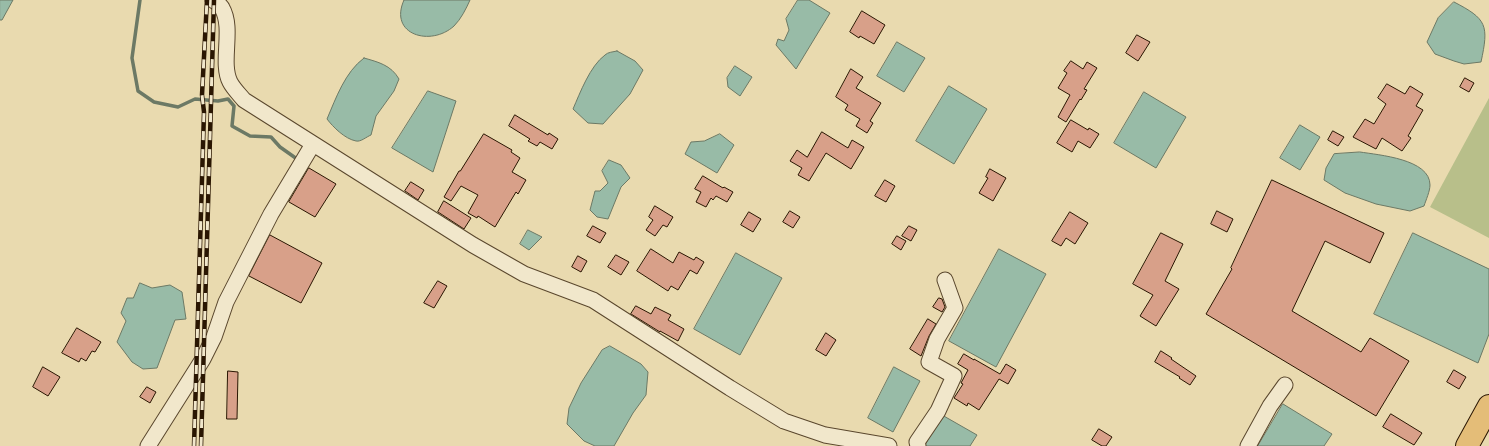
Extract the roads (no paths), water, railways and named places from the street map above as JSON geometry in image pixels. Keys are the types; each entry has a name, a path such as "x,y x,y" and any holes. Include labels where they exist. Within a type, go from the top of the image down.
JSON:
{"highway":[{"path":"1467,446 1489,406"},
{"path":"1484,446 1489,437"}],"street":[{"path":"213,0 222,6 226,17 228,37 227,65 230,82 244,100 473,245 524,274 593,300 784,421 825,435 889,446"},
{"path":"148,446 203,359 214,337 226,302 271,214 313,144"},
{"path":"918,446 917,442 938,411 954,376 929,362 937,339 955,308 945,280"},
{"path":"1248,446 1270,406 1285,385"}],"waterway":[{"path":"140,0 132,58 138,91 154,102 178,107 195,99 218,101 228,99 234,106 232,126 250,136 271,137 280,147 297,159"}],"railway":[{"path":"194,446 204,112 202,95 207,0"},
{"path":"201,446 214,0"}]}
